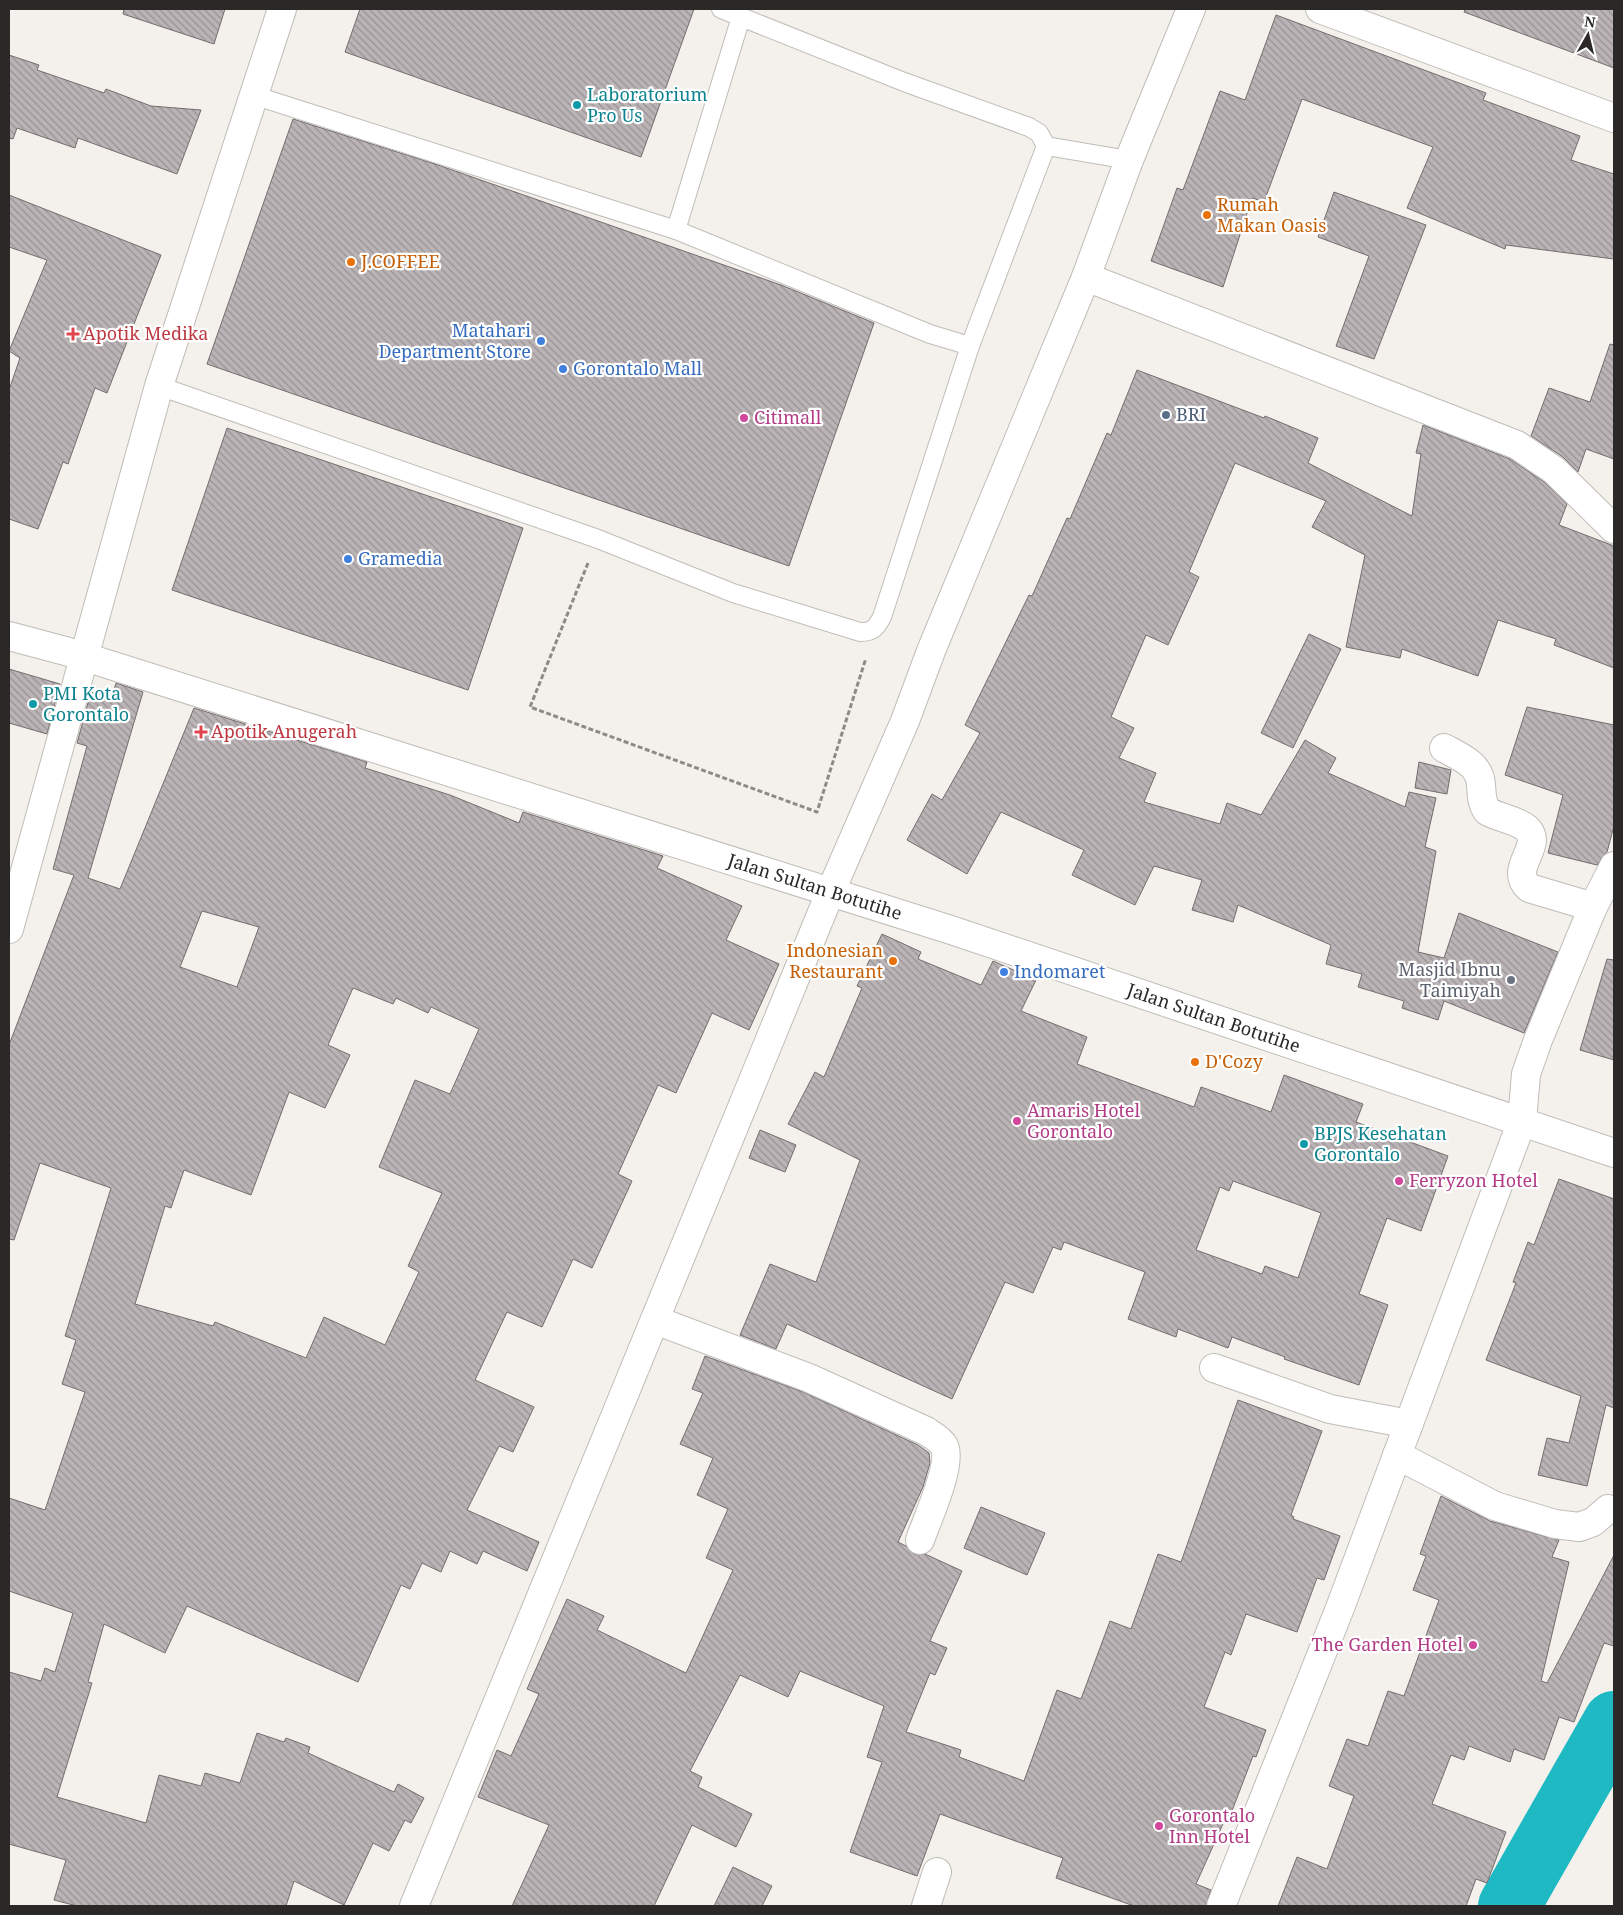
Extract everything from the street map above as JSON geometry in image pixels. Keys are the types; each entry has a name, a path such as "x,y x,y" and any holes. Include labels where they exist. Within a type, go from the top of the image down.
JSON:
{"street":[{"path":"9,928 159,386 282,9"},
{"path":"414,1906 830,893 905,722 931,651 1086,277 1129,160 1190,9"},
{"path":"1320,9 1614,118"},
{"path":"1086,277 1517,445 1554,470 1614,529"},
{"name":"Jalan Sultan Botutihe","path":"9,636 85,658 951,930 1614,1153"},
{"path":"1444,748 1470,763 1476,769 1482,783 1482,800 1487,811 1525,827 1530,832 1532,844 1522,868 1521,878 1524,883 1529,888 1593,907"},
{"path":"1221,1906 1336,1617 1522,1121 1526,1074 1538,1040 1593,907 1614,866"},
{"path":"655,1320 809,1378 909,1423 938,1439 944,1447 946,1465 920,1540"},
{"path":"1214,1368 1330,1409 1409,1424"},
{"path":"1397,1455 1495,1506 1555,1524 1579,1527 1593,1522 1608,1509"},
{"path":"926,1906 937,1872"}],"lane":[{"path":"721,9 904,82 1029,128 1039,134 1046,146"},
{"path":"676,230 741,17"},
{"path":"253,95 676,230 930,334 970,346"},
{"path":"1046,146 1129,160"},
{"path":"159,386 598,539 732,593 860,632 869,632 876,628 887,602 970,346 1046,146"}],"path":[{"path":"598,539 530,707 817,812 876,628"}],"building":[{"path":"124,9 225,9 214,44 123,14"},
{"name":"Laboratorium Pro Us","path":"360,9 694,9 641,157 345,52"},
{"path":"1465,9 1614,9 1614,68 1464,12"},
{"path":"1276,15 1486,93 1483,100 1580,136 1571,160 1614,174 1614,259 1506,245 1505,249 1407,208 1433,147 1302,99 1264,202 1252,198 1223,287 1151,261 1177,188 1183,190 1220,91 1245,100"},
{"path":"9,55 39,65 37,70 104,93 106,89 151,106 201,110 177,174 78,138 75,148 17,128 13,139 9,138"},
{"name":"Matahari Department Store","path":"293,119 435,164 781,285 874,323 789,566 207,364"},
{"path":"1334,192 1426,225 1374,359 1336,346 1369,256 1318,237"},
{"path":"9,195 161,255 107,393 95,388 68,464 63,462 38,529 9,519 9,390 20,358 9,351 47,260 9,247"},
{"path":"1610,344 1614,345 1614,459 1586,449 1578,472 1563,457 1531,436 1549,388 1590,402"},
{"path":"1137,370 1264,418 1265,416 1318,438 1308,463 1412,516 1421,454 1416,453 1423,425 1510,459 1544,482 1567,504 1559,525 1614,546 1614,668 1554,645 1556,639 1498,620 1478,676 1402,649 1400,658 1346,647 1365,555 1312,527 1326,501 1235,463 1189,572 1199,577 1168,645 1146,635 1111,717 1134,728 1119,758 1156,773 1144,802 1220,824 1227,803 1261,815 1305,740 1336,758 1328,773 1405,807 1409,792 1436,798 1425,847 1436,851 1418,952 1444,958 1459,913 1558,952 1524,1033 1444,1001 1438,1020 1402,1008 1404,1001 1358,987 1362,974 1326,964 1331,945 1238,905 1233,922 1192,910 1202,880 1154,866 1135,905 1072,875 1084,850 1001,812 967,874 907,840 932,794 942,800 980,733 965,725 1029,595 1032,596 1067,518 1070,519 1107,433 1111,435"},
{"name":"Gramedia","path":"227,428 523,528 468,690 172,590"},
{"path":"1309,634 1341,649 1293,748 1261,733"},
{"name":"PMI Kota Gorontalo","path":"9,669 60,684 47,734 9,723"},
{"path":"116,683 143,692 88,878 120,889 194,708 367,762 365,768 450,795 519,823 523,812 663,856 657,868 742,906 726,940 779,964 749,1030 712,1013 676,1093 658,1085 618,1174 632,1181 592,1268 573,1259 542,1327 507,1312 475,1380 534,1407 513,1452 499,1446 467,1510 539,1542 527,1571 483,1551 477,1564 450,1551 441,1572 422,1563 410,1589 401,1585 358,1682 187,1606 165,1653 104,1624 88,1682 92,1683 57,1797 146,1823 159,1775 201,1786 205,1773 240,1783 257,1733 284,1742 286,1738 310,1747 308,1753 394,1792 398,1784 424,1798 411,1823 405,1820 389,1851 373,1843 344,1905 294,1881 286,1906 77,1906 54,1900 66,1860 9,1844 9,1672 41,1681 45,1668 55,1672 73,1613 9,1591 9,1498 45,1510 85,1392 62,1384 76,1340 65,1336 111,1188 40,1163 14,1240 9,1239 9,1045 74,875 53,869 87,746 77,743 91,692 112,697","holes":["202,911 259,927 237,987 180,967","353,988 393,1004 396,998 428,1013 431,1007 479,1029 450,1094 415,1080 379,1167 442,1193 408,1266 419,1272 385,1345 324,1317 306,1358 215,1322 213,1326 135,1304 165,1206 171,1208 184,1170 251,1195 289,1092 325,1108 350,1055 328,1045"]},
{"path":"1527,707 1614,725 1614,826 1607,852 1597,865 1548,853 1563,795 1505,775"},
{"path":"1419,762 1451,770 1447,794 1415,788"},
{"path":"882,934 921,952 918,959 981,985 993,961 1036,980 1021,1011 1087,1037 1077,1064 1194,1107 1201,1087 1271,1112 1284,1075 1363,1104 1356,1122 1448,1156 1421,1231 1387,1218 1359,1294 1388,1305 1359,1385 1284,1359 1285,1357 1232,1337 1228,1348 1178,1329 1176,1337 1128,1319 1145,1272 1064,1242 1061,1250 1053,1247 1033,1293 1005,1282 952,1399 787,1324 776,1349 740,1335 770,1264 816,1282 860,1160 788,1124 815,1072 824,1077 862,988 857,986","holes":["1233,1181 1321,1213 1298,1278 1265,1266 1262,1274 1196,1250 1220,1187 1229,1191"]},
{"path":"1607,959 1614,960 1614,1060 1580,1050"},
{"path":"760,1130 796,1145 785,1172 749,1158"},
{"path":"1559,1179 1614,1199 1614,1408 1606,1405 1587,1486 1538,1475 1547,1438 1569,1443 1581,1396 1486,1360 1516,1283 1513,1282 1528,1242 1534,1245"},
{"path":"705,1356 803,1392 918,1445 929,1453 930,1463 923,1487 898,1542 906,1546 914,1554 925,1554 962,1571 930,1641 947,1648 935,1675 930,1673 906,1732 961,1750 959,1757 1024,1781 1057,1690 1081,1699 1110,1621 1131,1629 1158,1554 1181,1562 1238,1400 1322,1431 1291,1515 1294,1517 1293,1519 1340,1536 1324,1580 1317,1578 1297,1632 1246,1614 1231,1655 1225,1652 1204,1707 1266,1730 1256,1757 1253,1756 1230,1816 1227,1815 1196,1884 1211,1890 1206,1906 1134,1906 1056,1878 1063,1858 940,1814 917,1876 850,1852 882,1762 867,1757 884,1706 800,1671 788,1697 740,1675 690,1771 702,1777 698,1787 752,1814 736,1847 692,1825 654,1906 512,1906 549,1825 478,1797 497,1750 511,1756 539,1694 527,1689 567,1599 604,1616 597,1630 686,1673 733,1570 706,1558 728,1509 697,1495 713,1458 680,1444 703,1393 692,1389"},
{"path":"1441,1496 1490,1521 1559,1540 1552,1557 1569,1562 1541,1681 1547,1683 1614,1555 1614,1646 1604,1643 1574,1722 1559,1717 1544,1760 1514,1749 1510,1762 1469,1746 1464,1760 1451,1755 1432,1804 1506,1832 1487,1883 1476,1879 1466,1906 1278,1906 1297,1857 1327,1869 1354,1796 1329,1786 1347,1739 1368,1746 1388,1691 1404,1696 1439,1600 1413,1590 1426,1556 1420,1554"},
{"path":"981,1507 1045,1533 1027,1575 964,1548"},
{"path":"733,1867 772,1886 762,1906 714,1906"}],"waterway":[{"path":"1509,1906 1614,1722"}],"place":[{"name":"Laboratorium Pro Us","path":"577,105"},
{"name":"Rumah Makan Oasis","path":"1207,215"},
{"name":"J.COFFEE","path":"351,262"},
{"name":"Apotik Medika","path":"73,334"},
{"name":"Matahari Department Store","path":"541,341"},
{"name":"Gorontalo Mall","path":"563,369"},
{"name":"BRI","path":"1166,415"},
{"name":"Citimall","path":"744,418"},
{"name":"Gramedia","path":"348,559"},
{"name":"PMI Kota Gorontalo","path":"33,704"},
{"name":"Apotik Anugerah","path":"201,732"},
{"name":"Indonesian Restaurant","path":"893,961"},
{"name":"Indomaret","path":"1004,972"},
{"name":"Masjid Ibnu Taimiyah","path":"1511,980"},
{"name":"D'Cozy","path":"1195,1062"},
{"name":"Amaris Hotel Gorontalo","path":"1017,1121"},
{"name":"BPJS Kesehatan Gorontalo","path":"1304,1144"},
{"name":"Ferryzon Hotel","path":"1399,1181"},
{"name":"The Garden Hotel","path":"1473,1645"},
{"name":"Gorontalo Inn Hotel","path":"1159,1826"}]}
